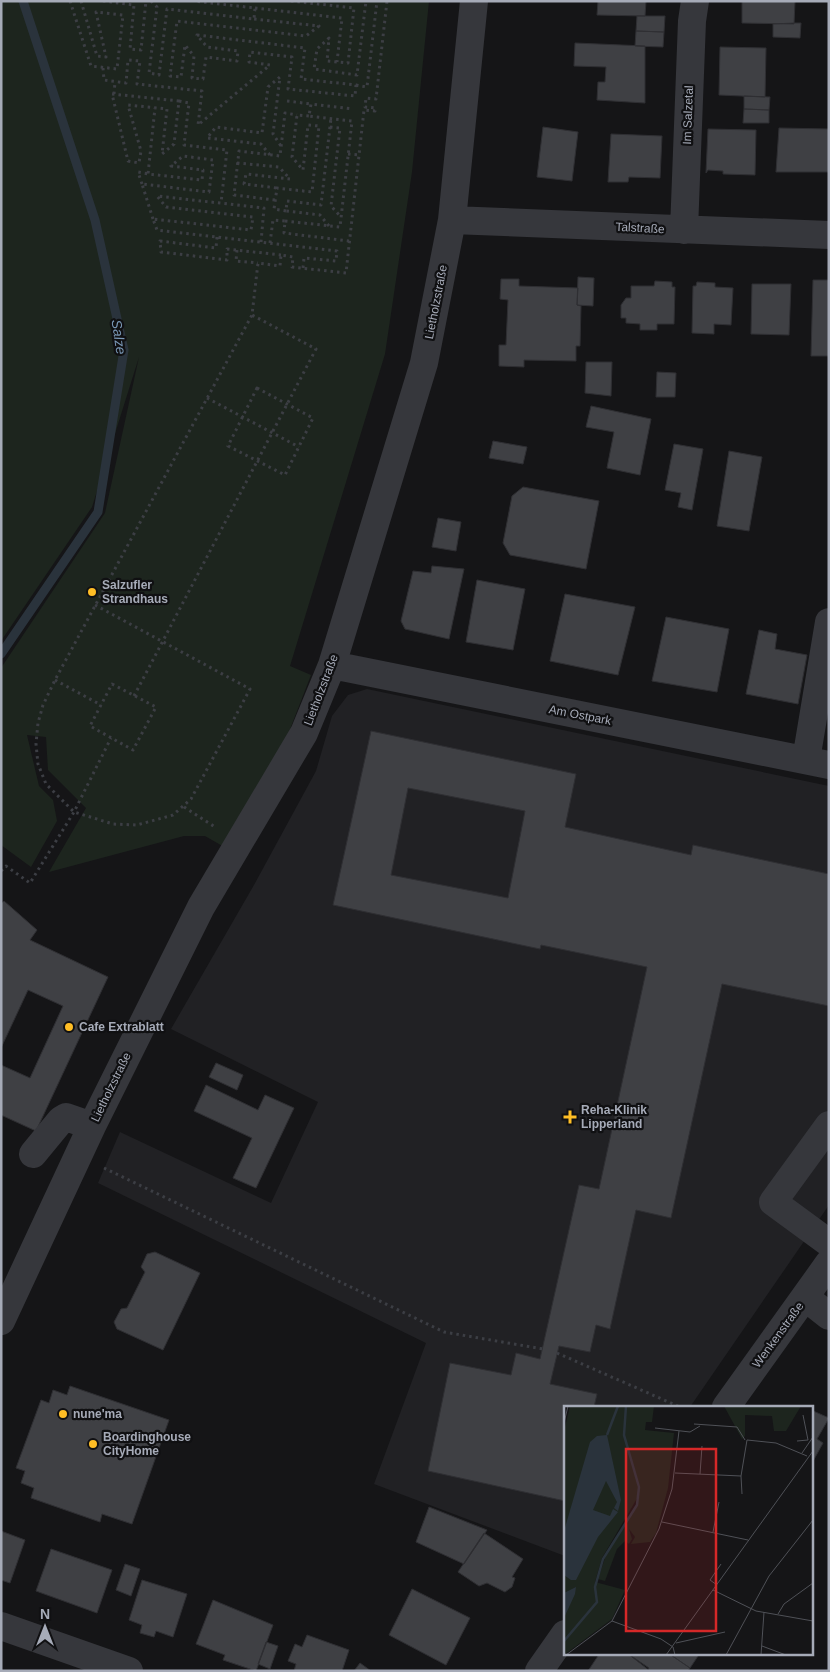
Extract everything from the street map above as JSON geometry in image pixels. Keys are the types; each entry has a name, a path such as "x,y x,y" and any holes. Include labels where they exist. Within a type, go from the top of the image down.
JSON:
{"street":[{"name":"Lietholzstraße","path":"1,1321 92,1126 201,907 304,733 332,665 424,363 452,220 474,1"},
{"name":"Im Salzetal","path":"684,230 692,20 695,1"},
{"name":"Talstraße","path":"452,220 829,235"},
{"path":"817,763 829,622"},
{"name":"Am Ostpark","path":"332,665 817,763"},
{"path":"33,1154 66,1116 92,1126"},
{"path":"829,1125 773,1202 829,1243"},
{"name":"Wenkenstraße","path":"727,1406 829,1263"},
{"path":"805,1297 829,1316"},
{"path":"1,1626 128,1671"},
{"path":"539,1671 564,1635"}],"path":[{"path":"70,1 91,66 117,69 123,15 96,12 106,57 97,56 81,1"},
{"path":"103,1 135,3 130,48 141,50 146,1"},
{"path":"152,1 157,7 149,73 159,74 167,9 319,26 306,36 177,21 170,76 181,76 185,45 194,56 192,78 203,79 206,57 237,61 238,51 207,47 197,35 305,48 302,79 367,87 377,1"},
{"path":"194,1 342,18 337,62"},
{"path":"291,1 354,8 348,63 327,61 329,38 317,48 314,69 357,74 366,1"},
{"path":"217,237 216,248 160,242 161,252 226,260 228,249 237,250 293,257 292,267 346,273 364,110 375,111 375,108 365,107 366,98 376,99 387,1"},
{"path":"254,18 255,8"},
{"path":"103,68 104,80 126,83 128,60 140,61 137,84 202,91 198,125 270,65 249,62 250,52 292,57 288,89 355,96 356,85"},
{"path":"270,155 261,144 207,138 216,128 262,132 268,87 280,76 273,134 281,146"},
{"path":"115,82 114,94 112,94 128,161 139,163 141,151 128,104 167,109 162,154 174,144 178,101"},
{"path":"114,94 189,102 184,145 227,150 220,203"},
{"path":"287,101 353,109"},
{"path":"309,116 310,104"},
{"path":"148,174 155,108"},
{"path":"270,243 273,220 340,227 352,121 285,113 280,156 239,151 234,195 275,200"},
{"path":"238,163 279,167 290,179 246,174 244,184 312,192 319,126 308,125 303,170 292,158 297,115"},
{"path":"286,211 287,201 321,205 331,118"},
{"path":"330,128 340,128 331,206 341,217"},
{"path":"348,154 359,155"},
{"path":"142,184 209,192 213,160 183,156 171,166 203,170 202,180 138,172 157,230 337,251 336,261 304,258 303,268"},
{"path":"277,188 274,209 320,214 329,226"},
{"path":"152,219 251,230 253,217 166,207 157,196 264,208 261,242"},
{"path":"285,221 284,233 349,241"},
{"path":"237,250 236,261 280,266 281,255"},
{"path":"95,606 250,689 191,799 184,806 160,820 138,825 113,824 74,812 46,784 38,764 36,744 38,723 55,680 252,315 258,263"},
{"path":"134,696 316,349 252,315"},
{"path":"257,388 313,418 284,475 228,446 242,417 257,388"},
{"path":"207,398 299,447"},
{"path":"55,680 101,705"},
{"path":"112,684 134,696 156,707 133,750 90,726 112,684"},
{"path":"1,871 6,866 30,883 74,812 112,738"},
{"path":"184,806 214,826"},
{"path":"79,1156 444,1332 543,1349"},
{"path":"557,1353 678,1406"}],"shaded area":[{"path":"1,1 429,1 412,172 385,354 290,666 311,675 275,768 226,848 205,836 184,836 49,872 86,808 48,770 46,737 27,735 39,786 53,800 57,821 31,867 1,845 1,668 105,513 139,357 92,507 1,641"},
{"name":"Reha-Klinik Lipperland","path":"367,689 829,786 829,1205 691,1406 564,1406 564,1556 374,1484 426,1343 98,1183 120,1132 271,1203 318,1102 171,1029 254,885 316,771 332,716 348,695"}],"building":[{"path":"598,1 646,1 645,16 597,15"},
{"path":"742,1 795,1 794,24 742,23"},
{"path":"637,16 665,16 664,32 636,31"},
{"path":"801,23 800,38 773,37 773,24"},
{"path":"636,31 664,32 663,47 635,46"},
{"path":"575,43 645,46 645,103 597,100 598,82 605,82 606,67 574,66"},
{"path":"720,47 766,48 765,97 719,95"},
{"path":"744,96 770,97 769,110 744,109"},
{"path":"744,109 769,110 769,123 743,123"},
{"path":"543,127 578,132 572,181 537,177"},
{"path":"779,128 829,129 829,172 776,172"},
{"path":"708,129 756,130 755,175 723,174 723,171 708,170 706,173"},
{"path":"611,134 662,136 660,178 629,177 628,182 608,182"},
{"path":"578,277 594,278 593,306 577,305"},
{"path":"501,279 519,279 519,286 578,288 577,305 581,306 580,346 576,346 576,361 524,360 524,367 499,366 499,345 506,345 508,300 500,299"},
{"path":"813,280 829,280 829,356 811,356"},
{"path":"655,281 672,282 672,287 675,287 674,324 657,324 657,330 640,330 640,324 626,323 626,318 621,318 621,305 626,298 631,298 631,286 654,286"},
{"path":"697,282 715,283 715,287 733,288 731,325 714,324 714,334 692,333 693,286 696,286"},
{"path":"752,284 791,284 789,335 751,334"},
{"path":"586,362 612,362 611,396 585,393"},
{"path":"657,372 676,373 675,397 656,397"},
{"path":"591,406 651,419 640,475 607,468 614,432 586,427"},
{"path":"493,441 527,447 523,464 489,458"},
{"path":"674,444 703,449 692,510 678,507 681,493 665,490"},
{"path":"729,451 762,457 749,531 717,526"},
{"path":"523,487 599,501 586,569 510,555 503,543 512,496"},
{"path":"438,518 461,522 456,551 432,547"},
{"path":"432,566 464,569 449,639 405,629 401,621 413,571 431,573"},
{"path":"477,580 525,589 513,650 466,642"},
{"path":"565,594 635,607 618,675 550,661"},
{"path":"666,617 729,629 717,692 652,681"},
{"path":"759,630 777,634 775,649 807,655 798,704 746,694"},
{"path":"371,731 576,774 565,827 691,855 693,845 829,874 829,1006 722,984 671,1218 636,1210 610,1329 596,1325 590,1352 559,1346 550,1384 597,1394 594,1406 564,1406 564,1501 428,1471 450,1363 511,1375 516,1353 540,1359 579,1185 599,1189 647,967 541,945 540,949 333,905","holes":["408,788 525,811 508,898 391,875"]},
{"name":"Cafe Extrablatt","path":"4,901 37,930 30,940 108,977 36,1131 1,1115 1,1065 30,1078 63,1006 28,990 1,1048 1,904"},
{"path":"216,1063 243,1075 237,1090 209,1077"},
{"path":"206,1085 258,1110 265,1095 294,1108 256,1188 233,1178 252,1138 194,1111"},
{"path":"155,1252 200,1273 163,1350 117,1329 114,1322 121,1309 127,1308 145,1272 141,1267 147,1254"},
{"name":"Boardinghouse CityHome","path":"70,1386 169,1420 132,1524 102,1514 100,1522 31,1498 34,1488 21,1483 25,1471 16,1468 41,1400 49,1403 53,1390 67,1395"},
{"path":"812,1410 829,1418 817,1439 823,1443 812,1463"},
{"path":"429,1507 487,1530 464,1564 416,1542"},
{"path":"1,1531 25,1540 10,1583 1,1580"},
{"path":"484,1533 523,1559 512,1577 515,1578 512,1587 505,1592 487,1583 479,1586 458,1572"},
{"path":"51,1549 112,1570 97,1613 36,1591"},
{"path":"125,1564 140,1569 131,1596 116,1590"},
{"path":"142,1580 187,1594 173,1637 156,1631 154,1637 140,1633 142,1625 129,1620"},
{"path":"412,1589 470,1618 446,1665 389,1635"},
{"path":"213,1600 273,1625 256,1671 223,1660 225,1655 196,1644"},
{"path":"307,1635 349,1650 342,1671 294,1671 296,1664 288,1661 295,1644 302,1647"},
{"path":"266,1642 278,1646 270,1669 258,1664"},
{"path":"599,1654 628,1654 649,1668 647,1671 588,1671"},
{"path":"628,1654 669,1654 690,1668 688,1671 650,1671"},
{"path":"669,1654 699,1654 690,1668"},
{"path":"360,1663 371,1671 354,1671"}],"waterway":[{"name":"Salze","path":"1,654 98,512 124,350 95,220 23,1"}],"place":[{"name":"Salzufler Strandhaus","path":"92,592"},
{"name":"Cafe Extrablatt","path":"69,1027"},
{"name":"Reha-Klinik Lipperland","path":"570,1117"},
{"name":"nune'ma","path":"63,1414"},
{"name":"Boardinghouse CityHome","path":"93,1444"}]}
